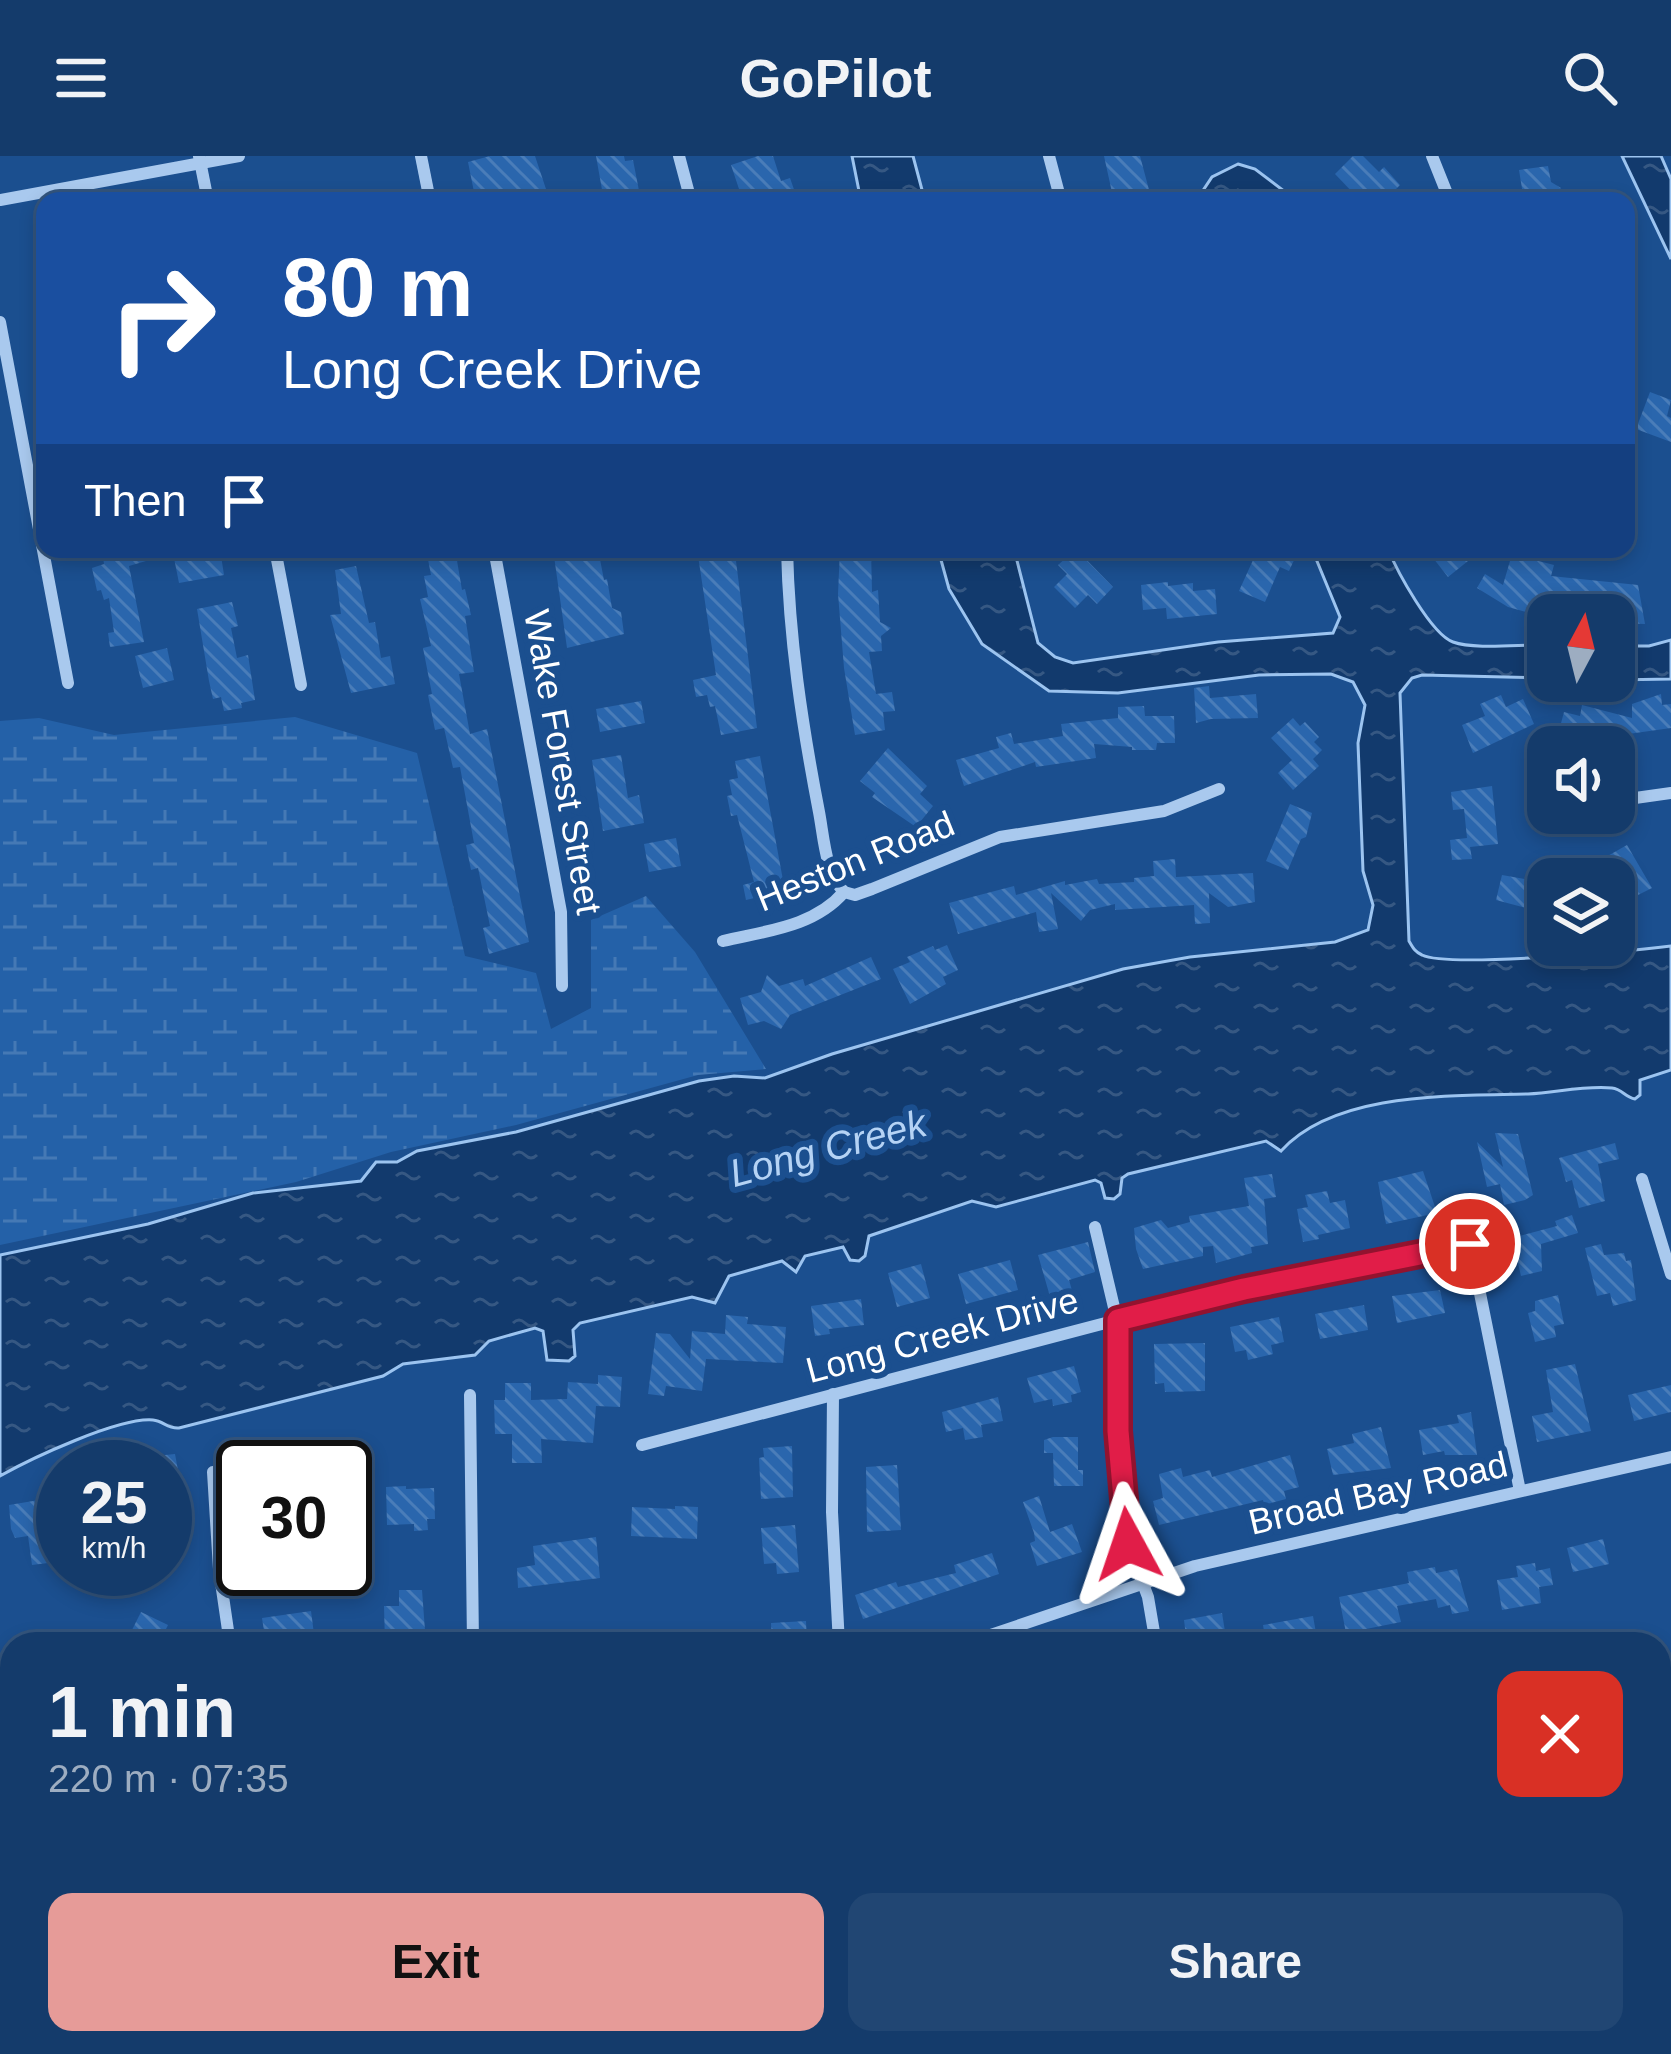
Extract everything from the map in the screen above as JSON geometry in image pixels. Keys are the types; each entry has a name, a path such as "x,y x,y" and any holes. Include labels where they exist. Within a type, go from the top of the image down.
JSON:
{"street":[{"path":"40,192 239,156"},
{"path":"422,156 428,192"},
{"path":"680,156 689,192"},
{"path":"1049,156 1059,192"},
{"path":"1432,156 1446,192"},
{"path":"200,160 206,192"},
{"path":"0,200 36,193"},
{"path":"0,322 36,513"},
{"path":"44,558 68,683"},
{"path":"277,558 302,686"},
{"name":"Wake Forest Street","path":"496,558 561,912 562,986"},
{"path":"787,558 791,648 808,756 830,867 844,892"},
{"name":"Heston Road","path":"722,941 803,922 844,892 855,895 1000,837 1164,811 1219,789"},
{"path":"1635,798 1671,794"},
{"path":"1642,1179 1671,1274"},
{"path":"1095,1228 1118,1320 1118,1431 1128,1544 1153,1632"},
{"name":"Long Creek Drive","path":"642,1445 1244,1289 1470,1244 1520,1491"},
{"path":"833,1394 832,1512 838,1632"},
{"path":"470,1395 472,1632"},
{"name":"Broad Bay Road","path":"998,1632 1195,1566 1671,1457"},
{"path":"213,1472 228,1632"}],"green space":[{"path":"295,717 417,753 465,956 536,973 551,1029 591,1008 591,920 646,896 695,952 766,1069 698,1075 516,1125 391,1152 296,1182 0,1245 0,721 39,718 114,735"}],"water":[{"path":"852,156 913,156 923,192 859,192"},
{"path":"1622,156 1661,156 1671,179 1671,259"},
{"path":"1238,164 1255,169 1285,192 1202,192 1212,177"},
{"name":"Long Creek","path":"940,558 1016,558 1038,643 1055,657 1073,663 1218,642 1333,633 1340,617 1316,558 1393,558 1425,615 1444,637 1462,644 1527,645 1527,678 1422,675 1412,678 1400,693 1409,941 1422,955 1439,959 1527,958 1527,966 1635,966 1635,949 1671,946 1671,1070 1640,1080 1640,1095 1635,1099 1615,1089 1591,1088 1432,1097 1363,1107 1304,1131 1281,1151 1266,1141 1128,1174 1114,1199 1105,1198 1101,1183 1095,1180 996,1207 972,1201 869,1236 865,1256 859,1261 850,1260 843,1247 805,1256 796,1272 782,1261 729,1276 715,1303 692,1297 580,1323 573,1330 575,1356 569,1361 547,1360 543,1331 535,1328 489,1341 475,1355 403,1364 383,1376 179,1428 138,1421 78,1440 36,1440 36,1458 0,1476 0,1255 148,1224 253,1193 361,1181 376,1162 397,1162 417,1151 516,1132 699,1081 765,1078 1123,969 1335,942 1368,930 1373,905 1363,871 1358,743 1365,705 1353,682 1331,674 1259,675 1118,693 1049,691 982,644 949,589"},
{"path":"1671,640 1671,679 1635,680 1635,646"}],"building":[{"path":"490,156 535,156 547,192 474,192 468,162"},
{"path":"596,156 633,160 639,192 602,192"},
{"path":"773,156 781,181 790,178 795,192 740,192 731,165"},
{"path":"1104,156 1140,156 1150,192 1112,192"},
{"path":"1353,156 1363,156 1379,172 1384,167 1400,185 1393,192 1352,192 1335,174"},
{"path":"1548,166 1551,182 1561,188 1523,192 1519,170"},
{"path":"1650,392 1671,400 1667,416 1671,418 1671,442 1636,429"},
{"path":"103,558 156,558 129,566 144,642 110,647 108,633 114,632 109,598 104,600 101,590 97,591 92,568 104,564"},
{"path":"174,558 221,558 224,575 179,583"},
{"path":"428,558 457,558 471,615 465,616 474,672 459,674 470,734 487,729 529,942 489,954 483,928 490,926 478,868 471,870 466,845 474,843 460,767 453,768 444,728 435,730 428,695 432,694 423,648 431,646 420,599 428,597 424,576 431,575"},
{"path":"554,558 600,558 612,608 621,612 624,634 567,648"},
{"path":"698,558 736,558 757,728 721,735 715,706 710,707 707,695 696,697 693,680 716,675"},
{"path":"840,558 871,558 872,592 878,590 880,622 891,628 881,636 882,651 869,652 876,694 892,692 895,711 883,712 885,730 855,735 838,594"},
{"path":"1066,558 1085,558 1113,587 1097,604 1088,595 1075,608 1054,587 1067,574 1058,565"},
{"path":"1254,558 1295,558 1289,571 1280,567 1265,602 1239,591"},
{"path":"1433,558 1472,558 1448,577"},
{"path":"1511,558 1527,558 1554,565 1551,576 1638,585 1645,624 1635,624 1635,594 1527,594 1527,612 1477,588 1485,574 1503,585"},
{"path":"356,566 369,623 375,622 381,658 390,656 395,684 351,693 330,615 341,614 335,570"},
{"path":"1168,582 1168,586 1193,583 1193,591 1215,589 1217,614 1167,619 1166,608 1143,610 1141,585"},
{"path":"232,602 238,626 231,628 237,658 248,655 255,700 224,711 221,697 213,699 197,609"},
{"path":"167,648 174,680 143,688 135,656"},
{"path":"1209,686 1210,698 1256,694 1258,718 1196,723 1194,688"},
{"path":"1661,694 1662,705 1671,704 1671,728 1635,733 1635,726 1560,726 1564,712 1580,716 1582,705 1632,718 1632,704"},
{"path":"1501,695 1506,707 1523,699 1534,724 1473,753 1462,725 1485,716 1480,704"},
{"path":"641,701 645,723 600,732 596,709"},
{"path":"1144,706 1145,716 1174,716 1175,743 1157,743 1156,750 1094,744 1096,758 1036,767 1035,762 964,786 956,760 999,748 996,737 1011,733 1014,744 1063,736 1061,724 1118,718 1118,707"},
{"path":"1293,718 1300,726 1305,722 1319,737 1314,742 1322,750 1313,759 1319,766 1293,790 1278,773 1292,760 1271,738"},
{"path":"888,748 927,786 920,794 933,806 916,827 872,797 875,793 860,781"},
{"path":"621,755 628,798 639,795 644,823 603,831 592,760"},
{"path":"760,756 785,891 746,900 743,885 754,882 737,815 731,816 727,796 732,795 729,780 738,778 735,761"},
{"path":"1492,786 1498,844 1470,847 1472,859 1452,860 1450,840 1467,838 1464,809 1453,810 1451,792"},
{"path":"1290,804 1312,813 1306,837 1288,870 1266,861"},
{"path":"676,838 681,866 649,872 644,844"},
{"path":"1627,845 1635,858 1604,858"},
{"path":"1175,859 1176,877 1253,873 1255,902 1228,907 1209,893 1210,923 1195,924 1194,905 1115,910 1115,904 1090,910 1081,921 1051,893 1058,929 1039,932 1036,912 958,934 949,903 1014,886 1016,895 1065,881 1065,885 1097,879 1099,884 1134,882 1134,878 1154,876 1153,861"},
{"path":"1635,859 1652,888 1635,896"},
{"path":"1502,875 1527,879 1527,908 1496,900"},
{"path":"947,945 958,970 943,977 946,984 910,1004 893,969 910,962 907,957"},
{"path":"871,957 881,979 790,1015 781,1029 764,1021 748,1025 740,998 761,992 767,975 779,986 803,979 805,986"},
{"path":"1495,1133 1518,1134 1533,1195 1525,1200 1504,1205 1500,1184 1487,1187 1477,1142 1503,1167"},
{"path":"1615,1143 1619,1159 1598,1164 1605,1201 1579,1208 1572,1180 1566,1182 1559,1158"},
{"path":"1423,1171 1437,1213 1386,1224 1378,1182"},
{"path":"1272,1174 1276,1197 1264,1199 1268,1244 1216,1263 1213,1246 1203,1247 1203,1256 1143,1269 1134,1228 1161,1220 1168,1228 1190,1222 1189,1216 1249,1206 1244,1178"},
{"path":"1327,1191 1330,1203 1345,1200 1350,1228 1303,1242 1297,1209 1308,1207 1305,1195"},
{"path":"1572,1215 1578,1233 1541,1244 1542,1271 1521,1276 1512,1238 1557,1226 1555,1221"},
{"path":"1088,1242 1095,1272 1069,1280 1073,1294 1051,1300 1038,1255"},
{"path":"1601,1244 1604,1255 1624,1253 1626,1261 1631,1260 1636,1300 1613,1306 1610,1293 1597,1296 1585,1248"},
{"path":"1010,1260 1018,1290 966,1304 958,1274"},
{"path":"921,1264 930,1298 897,1307 888,1273"},
{"path":"1440,1290 1445,1313 1397,1323 1392,1296"},
{"path":"1558,1295 1564,1324 1554,1326 1556,1337 1535,1342 1528,1313 1535,1311 1535,1301"},
{"path":"861,1299 864,1325 829,1329 830,1334 815,1336 811,1306"},
{"path":"1364,1305 1368,1330 1320,1339 1315,1314"},
{"path":"726,1315 748,1317 747,1324 786,1327 783,1363 706,1359 702,1391 666,1386 664,1396 648,1394 656,1333 670,1334 690,1359 692,1331 725,1334"},
{"path":"1279,1317 1284,1342 1271,1345 1273,1354 1248,1360 1246,1350 1235,1352 1230,1327"},
{"path":"1205,1343 1205,1391 1165,1392 1164,1383 1155,1384 1154,1344"},
{"path":"1575,1364 1591,1431 1537,1442 1532,1416 1553,1412 1546,1370"},
{"path":"1074,1366 1081,1392 1071,1395 1072,1402 1034,1403 1027,1378"},
{"path":"598,1375 622,1377 620,1407 596,1406 593,1443 541,1439 542,1463 512,1463 512,1434 495,1434 494,1400 505,1400 505,1383 531,1383 531,1400 567,1399 568,1382 598,1384"},
{"path":"1671,1385 1671,1412 1634,1421 1628,1395"},
{"path":"998,1397 1003,1421 981,1425 983,1437 965,1440 963,1428 946,1432 942,1412"},
{"path":"1471,1412 1477,1455 1445,1455 1444,1451 1423,1455 1419,1430 1459,1423 1457,1415"},
{"path":"1381,1427 1391,1468 1333,1475 1327,1449 1354,1443 1352,1434"},
{"path":"1078,1437 1083,1486 1054,1486 1053,1453 1044,1453 1044,1440"},
{"path":"792,1446 793,1497 761,1499 759,1458 764,1457 763,1448"},
{"path":"1290,1455 1299,1487 1284,1491 1286,1499 1264,1505 1263,1500 1159,1525 1153,1501 1163,1498 1159,1474 1181,1468 1183,1477 1210,1470 1212,1477"},
{"path":"897,1465 901,1530 867,1532 866,1467"},
{"path":"386,1487 434,1488 435,1519 427,1519 428,1530 414,1531 414,1524 387,1525"},
{"path":"1039,1496 1050,1532 1072,1524 1082,1552 1037,1566 1030,1543 1035,1541 1034,1533 1023,1502"},
{"path":"36,1500 36,1564 32,1565 28,1536 15,1538 9,1505"},
{"path":"632,1507 698,1507 697,1539 631,1536"},
{"path":"795,1525 799,1572 777,1574 776,1563 764,1564 761,1528"},
{"path":"596,1537 600,1578 518,1588 517,1568 535,1565 533,1546"},
{"path":"1603,1539 1609,1564 1573,1572 1567,1548"},
{"path":"992,1553 999,1574 863,1619 855,1595 896,1582 898,1587 956,1573 954,1565"},
{"path":"1535,1563 1536,1571 1550,1568 1553,1585 1539,1587 1541,1603 1502,1610 1497,1580 1518,1577 1516,1566"},
{"path":"1457,1569 1469,1611 1452,1614 1450,1605 1438,1608 1436,1599 1397,1606 1401,1622 1346,1632 1339,1597 1409,1583 1407,1572"},
{"path":"399,1590 422,1590 425,1632 385,1632 384,1606 399,1606"},
{"path":"311,1611 314,1632 264,1632 262,1618"},
{"path":"141,1612 168,1625 164,1632 131,1632"},
{"path":"1222,1613 1225,1632 1186,1632 1184,1620"},
{"path":"1313,1616 1316,1632 1264,1632 1263,1625"},
{"path":"806,1621 806,1632 771,1632 771,1623"}],"route":[{"path":"1128,1544 1115,1373 1118,1320 1244,1289 1470,1244"}]}
